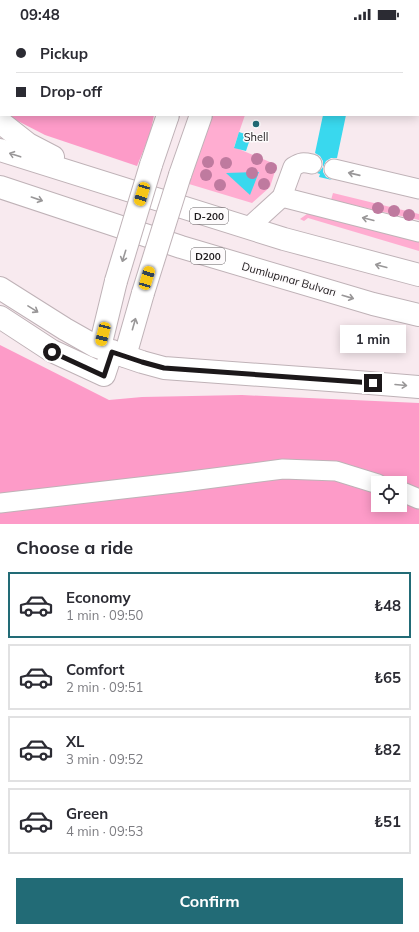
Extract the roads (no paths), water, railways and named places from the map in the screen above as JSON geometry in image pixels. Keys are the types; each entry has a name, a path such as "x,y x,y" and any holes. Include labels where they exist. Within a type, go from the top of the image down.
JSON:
{"main road":[{"path":"112,352 116,281 167,116"},
{"path":"0,317 52,352 104,376 112,352 143,293 180,175 201,116"},
{"path":"0,122 28,144 98,182"},
{"name":"D-200","path":"0,150 98,182 284,239 419,275"},
{"name":"Dumlupınar Bulvarı","path":"0,187 181,247 373,304 419,315"},
{"path":"0,288 95,346 164,368 419,387"}],"lane":[{"path":"248,228 282,197 293,167 304,162 312,164"},
{"path":"334,169 419,189"},
{"path":"282,197 419,232"},
{"path":"0,503 283,469 336,471 371,482"},
{"path":"407,494 419,499"}],"place":[{"name":"Shell","path":"256,124"}]}
